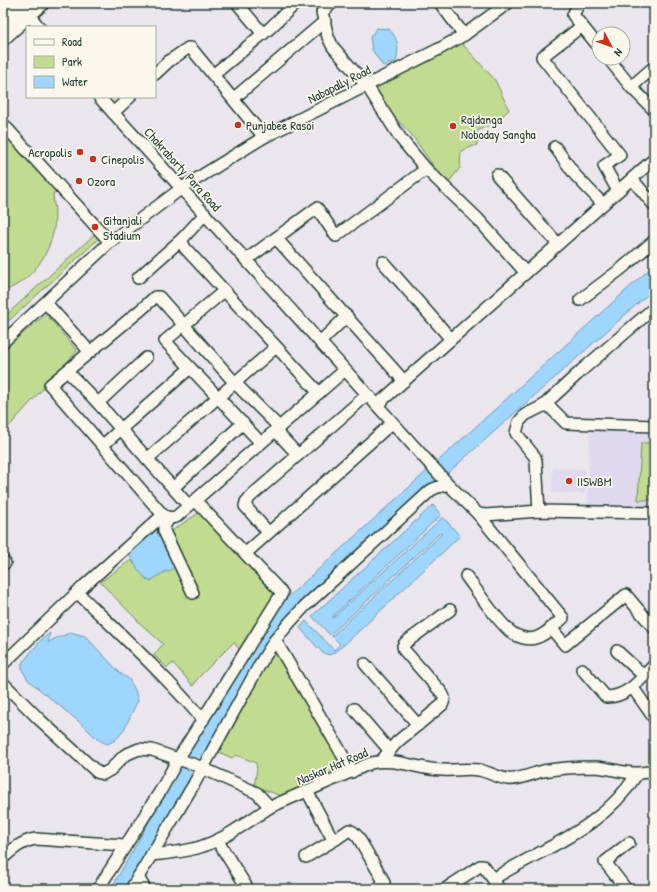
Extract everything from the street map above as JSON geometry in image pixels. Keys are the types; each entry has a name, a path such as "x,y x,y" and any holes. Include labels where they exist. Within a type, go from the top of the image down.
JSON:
{"main road":[{"path":"3,20 22,6 42,3"},
{"path":"3,38 22,6"}],"street":[{"path":"237,3 263,34"},
{"path":"213,75 263,34 296,3"},
{"path":"332,3 322,12 332,47 367,86 401,139 426,169 477,218 526,273"},
{"path":"440,3 464,35"},
{"name":"Nabapally Road","path":"3,342 110,242 182,188 264,137 439,50 464,35 493,7 508,3"},
{"path":"580,3 573,15 591,37"},
{"path":"22,6 38,26"},
{"path":"233,99 325,21"},
{"path":"582,26 542,58 620,155 604,166 618,191"},
{"path":"156,73 169,61 188,48 191,48 264,137"},
{"path":"614,66 631,87 654,110"},
{"path":"631,87 654,67"},
{"name":"Chakraborty Para Road","path":"100,98 392,423 446,482 478,514 563,618 551,628"},
{"path":"113,113 129,98"},
{"path":"3,124 110,242"},
{"path":"555,147 576,176 603,204"},
{"path":"376,405 654,159"},
{"path":"246,260 317,208 336,236 426,169"},
{"path":"497,175 558,244"},
{"path":"632,179 654,205"},
{"path":"138,278 183,238 205,214"},
{"path":"183,238 182,242 185,248 318,394"},
{"path":"276,238 404,381"},
{"path":"580,300 654,241"},
{"path":"383,262 451,339"},
{"path":"224,291 165,341 261,443"},
{"path":"298,455 277,429 159,297 155,297 50,385 166,516 176,517 192,502 277,429 318,394 345,370"},
{"path":"46,302 90,352"},
{"path":"539,511 535,457 516,433 519,422 525,415 543,406 654,308"},
{"path":"320,342 347,316"},
{"path":"147,459 276,347"},
{"path":"98,403 146,358"},
{"path":"103,445 190,368"},
{"path":"67,371 98,403 172,488 192,502 246,553 282,593 203,720 180,760 98,889"},
{"path":"268,532 249,512 245,506 246,502 367,395"},
{"path":"543,406 549,406 566,423 654,426"},
{"path":"172,488 243,423"},
{"path":"246,553 392,423"},
{"path":"131,889 275,640 305,606 430,491 436,487 440,487 446,482"},
{"path":"478,514 539,511 654,513"},
{"path":"3,664 77,592 166,516"},
{"path":"166,516 164,531 193,593"},
{"path":"466,576 504,625 512,633 520,637 534,638 544,634 551,628 565,645 626,595 654,628"},
{"path":"77,592 183,696 203,720"},
{"path":"381,761 389,750 442,705 444,696 404,650 403,646 450,610"},
{"path":"275,640 327,726 352,772"},
{"path":"617,651 644,676"},
{"path":"365,664 418,725"},
{"path":"582,669 606,697 612,697 633,688 654,665"},
{"path":"3,683 40,720 97,772 103,774 110,770 125,755 139,748 152,750 200,768 257,793 270,808"},
{"path":"633,688 654,718"},
{"path":"354,709 389,750"},
{"name":"Naskar Hat Road","path":"151,855 191,850 217,840 270,808 371,763 381,761 392,761 442,770 478,770 508,780 545,771 579,768 608,768 637,774 654,770"},
{"path":"493,879 593,822 616,802 637,774"},
{"path":"307,791 331,836 336,839"},
{"path":"306,857 349,830 358,837 382,878 384,883 377,889"},
{"path":"3,858 26,840 36,839 125,845"},
{"path":"217,840 248,889"},
{"path":"626,889 605,862 629,844"},
{"path":"445,889 480,866 483,866 499,889"},
{"path":"138,877 145,889"}],"shaded area":[{"path":"590,430 654,431 654,511 587,511"},
{"name":"IISWBM","path":"553,468 585,469 585,494 552,493"}],"green space":[{"path":"459,40 495,80 509,110 492,124 477,131 477,145 461,151 460,168 448,183 434,167 411,134 370,91 417,66"},
{"path":"6,136 106,232 3,326 3,318 95,234 58,192 54,193 54,225 52,238 47,250 34,271 25,279 3,291 3,140 6,139"},
{"path":"46,314 77,351 3,433 3,350"},
{"path":"641,443 654,443 654,500 638,500"},
{"path":"200,512 282,599 239,649 234,642 198,678 193,686 173,663 167,668 154,655 163,644 100,582 131,560 147,580 150,581 166,571 169,572 163,540 173,530"},
{"path":"275,648 347,770 284,797 254,786 257,769 256,763 236,755 232,758 219,752"}],"water":[{"path":"377,28 389,29 395,37 398,48 396,62 383,66 372,50 370,37"},
{"path":"654,265 654,289 282,621 204,757 189,751 277,607"},
{"path":"433,505 441,515 333,616 333,618 443,517 460,536 344,645 330,655 323,653 300,628 306,621 334,650 340,644 332,636 442,534 440,533 330,635 312,616"},
{"path":"155,531 159,533 165,541 175,566 169,572 166,571 150,581 141,573 128,552"},
{"path":"70,632 85,636 121,674 129,679 135,690 138,701 123,732 107,744 97,739 83,725 28,680 22,669 22,663 41,640 50,633 48,643"},
{"path":"179,769 194,775 131,889 111,889"}],"waterway":[{"path":"178,784 202,742"}],"place":[{"name":"Punjabee Rasoi","path":"238,125"},
{"name":"Rajdanga Noboday Sangha","path":"453,126"},
{"name":"Acropolis","path":"80,152"},
{"name":"Cinepolis","path":"93,159"},
{"name":"Ozora","path":"79,181"},
{"name":"Gitanjali Stadium","path":"95,227"},
{"name":"IISWBM","path":"569,481"}]}
